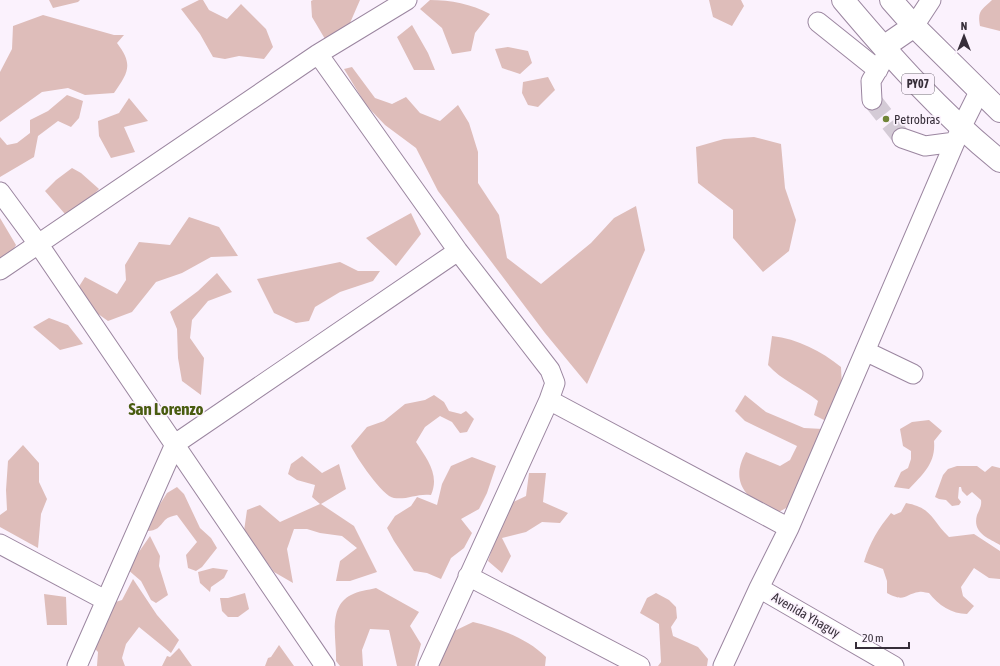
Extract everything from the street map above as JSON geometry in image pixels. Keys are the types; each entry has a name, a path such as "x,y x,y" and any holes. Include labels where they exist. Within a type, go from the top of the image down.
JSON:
{"main road":[{"name":"PY07","path":"843,0 932,100 958,135 1000,161"},
{"name":"PY07","path":"891,0 914,26 979,92 1000,111"},
{"path":"886,49 914,26"}],"street":[{"path":"0,270 39,245 318,54 407,0"},
{"path":"914,26 931,0"},
{"path":"818,22 878,70"},
{"path":"872,100 872,81 886,49"},
{"path":"318,54 458,251 550,370 555,383 549,400 428,666"},
{"path":"723,666 789,528 958,135 979,92"},
{"path":"902,138 925,146 958,135"},
{"path":"0,192 39,245 325,666"},
{"path":"77,666 175,444 458,251"},
{"path":"865,351 913,374"},
{"path":"549,400 789,528"},
{"path":"0,544 105,600"},
{"path":"468,576 640,666"},
{"name":"Avenida Yhaguy","path":"759,588 894,666"}],"shaded area":[{"path":"49,0 80,0 78,2 53,8"},
{"path":"199,0 203,0 209,10 227,19 241,4 266,29 273,47 264,59 239,56 225,59 213,57 200,34 181,9"},
{"path":"360,0 350,23 349,33 325,39 312,17 311,1"},
{"path":"430,0 461,3 490,14 475,33 471,51 452,54 442,28 420,9"},
{"path":"709,0 741,0 744,6 732,26 713,17"},
{"path":"992,0 1000,0 1000,31 980,26 980,13"},
{"path":"43,15 114,35 124,35 117,43 122,50 127,63 126,73 114,93 85,95 68,88 42,92 0,122 0,72 12,49 13,26"},
{"path":"412,25 428,53 435,70 414,70 397,37"},
{"path":"508,47 528,51 532,63 520,74 502,68 495,49"},
{"path":"352,67 375,98 392,104 406,97 420,113 440,121 458,105 469,123 478,152 478,183 499,215 507,258 541,284 591,243 614,218 636,206 645,250 587,384 545,333 438,191 416,148 385,125 366,105 344,69"},
{"path":"548,77 555,90 538,107 528,105 522,93 523,82"},
{"path":"67,95 83,101 79,118 71,127 58,121 38,136 34,157 0,177 0,137 7,145 17,143 30,133 30,120 48,111"},
{"path":"129,98 148,121 124,127 135,152 111,158 99,136 98,121 119,113"},
{"path":"754,137 781,144 785,188 796,220 789,251 763,272 733,238 733,210 698,183 696,147 724,139"},
{"path":"72,168 81,173 99,189 86,203 65,214 45,191 56,180"},
{"path":"411,213 421,234 396,266 366,238"},
{"path":"189,217 219,227 238,256 211,257 182,273 156,282 132,312 108,321 73,296 85,277 117,294 126,280 125,265 139,242 170,245"},
{"path":"0,218 16,245 6,262 0,264"},
{"path":"340,262 358,271 380,271 373,281 340,292 315,307 309,321 296,323 274,313 257,279"},
{"path":"217,273 232,292 208,301 192,320 190,338 204,358 201,395 182,381 178,358 177,329 170,312 198,291"},
{"path":"49,318 68,325 83,344 60,350 33,327"},
{"path":"772,336 791,340 809,347 841,367 842,388 826,421 814,415 818,401 785,380 768,365"},
{"path":"434,395 444,402 449,411 461,414 466,411 474,419 467,432 460,433 452,422 440,416 425,427 416,442 428,461 433,474 434,481 431,495 403,498 394,498 389,496 383,491 364,467 351,446 367,427 384,421 405,404 425,400"},
{"path":"745,395 766,412 804,428 823,429 788,507 775,514 757,503 744,490 740,482 739,473 741,463 746,452 780,466 790,460 797,446 745,421 735,411"},
{"path":"929,420 942,431 934,441 933,456 928,468 909,489 894,487 901,472 908,468 911,459 911,451 903,446 900,429 912,422"},
{"path":"23,445 39,463 39,482 47,499 41,514 38,548 0,527 0,515 7,510 6,490 8,461"},
{"path":"302,456 322,473 339,464 346,489 321,504 354,526 377,572 350,581 336,581 340,561 357,548 342,536 320,533 307,529 294,529 287,549 293,583 274,572 244,531 247,510 260,505 280,522 320,504 312,497 315,485 297,480 288,474 291,464"},
{"path":"472,457 496,466 487,493 479,509 461,519 472,533 464,548 451,558 441,579 427,573 414,571 387,528 395,516 411,506 417,497 437,505 442,484 451,466"},
{"path":"957,466 977,466 985,472 992,466 1000,468 1000,545 979,531 976,521 981,506 981,500 972,492 967,496 962,491 961,487 959,487 958,498 961,502 959,505 952,506 946,500 935,497 943,475 948,469"},
{"path":"529,473 546,473 543,502 568,513 560,523 542,522 526,532 502,538 511,556 502,573 488,561 507,505 526,496"},
{"path":"177,487 184,494 200,528 211,538 217,548 202,567 196,571 188,568 186,555 197,542 177,515 166,519 156,529 147,531 153,515 167,493"},
{"path":"906,503 915,505 927,511 949,537 974,534 1000,551 1000,579 989,578 974,568 961,587 963,596 974,606 967,614 951,611 929,593 914,593 901,598 887,593 887,581 883,569 864,562 872,542 882,525 891,513 894,515 901,512"},
{"path":"150,536 160,556 159,566 168,595 156,603 151,600 141,581 127,569"},
{"path":"213,568 228,570 224,578 211,587 210,592 200,583 198,572"},
{"path":"133,579 157,615 179,640 171,653 139,627 126,644 122,658 125,666 97,666 98,652 83,636 103,634 104,619 109,604 122,600"},
{"path":"376,588 419,612 410,626 421,644 415,666 397,666 389,630 370,629 362,650 363,666 340,666 336,661 335,625 339,607 344,600 351,595"},
{"path":"245,593 249,609 238,617 228,617 222,611 220,598 228,598"},
{"path":"656,593 669,600 676,607 677,618 671,627 673,636 698,647 708,659 707,666 658,666 661,662 659,624 640,613 647,598"},
{"path":"44,594 66,597 67,625 47,625"},
{"path":"473,622 492,627 530,644 546,657 545,666 436,666 446,635"},
{"path":"279,645 294,666 265,666 268,658 271,657"},
{"path":"179,648 192,666 162,666 167,656 170,657"}],"tunnel":[{"path":"872,100 902,138"}],"place":[{"name":"Petrobras","path":"886,119"}],"district":[{"name":"San Lorenzo","path":"166,409"}]}
